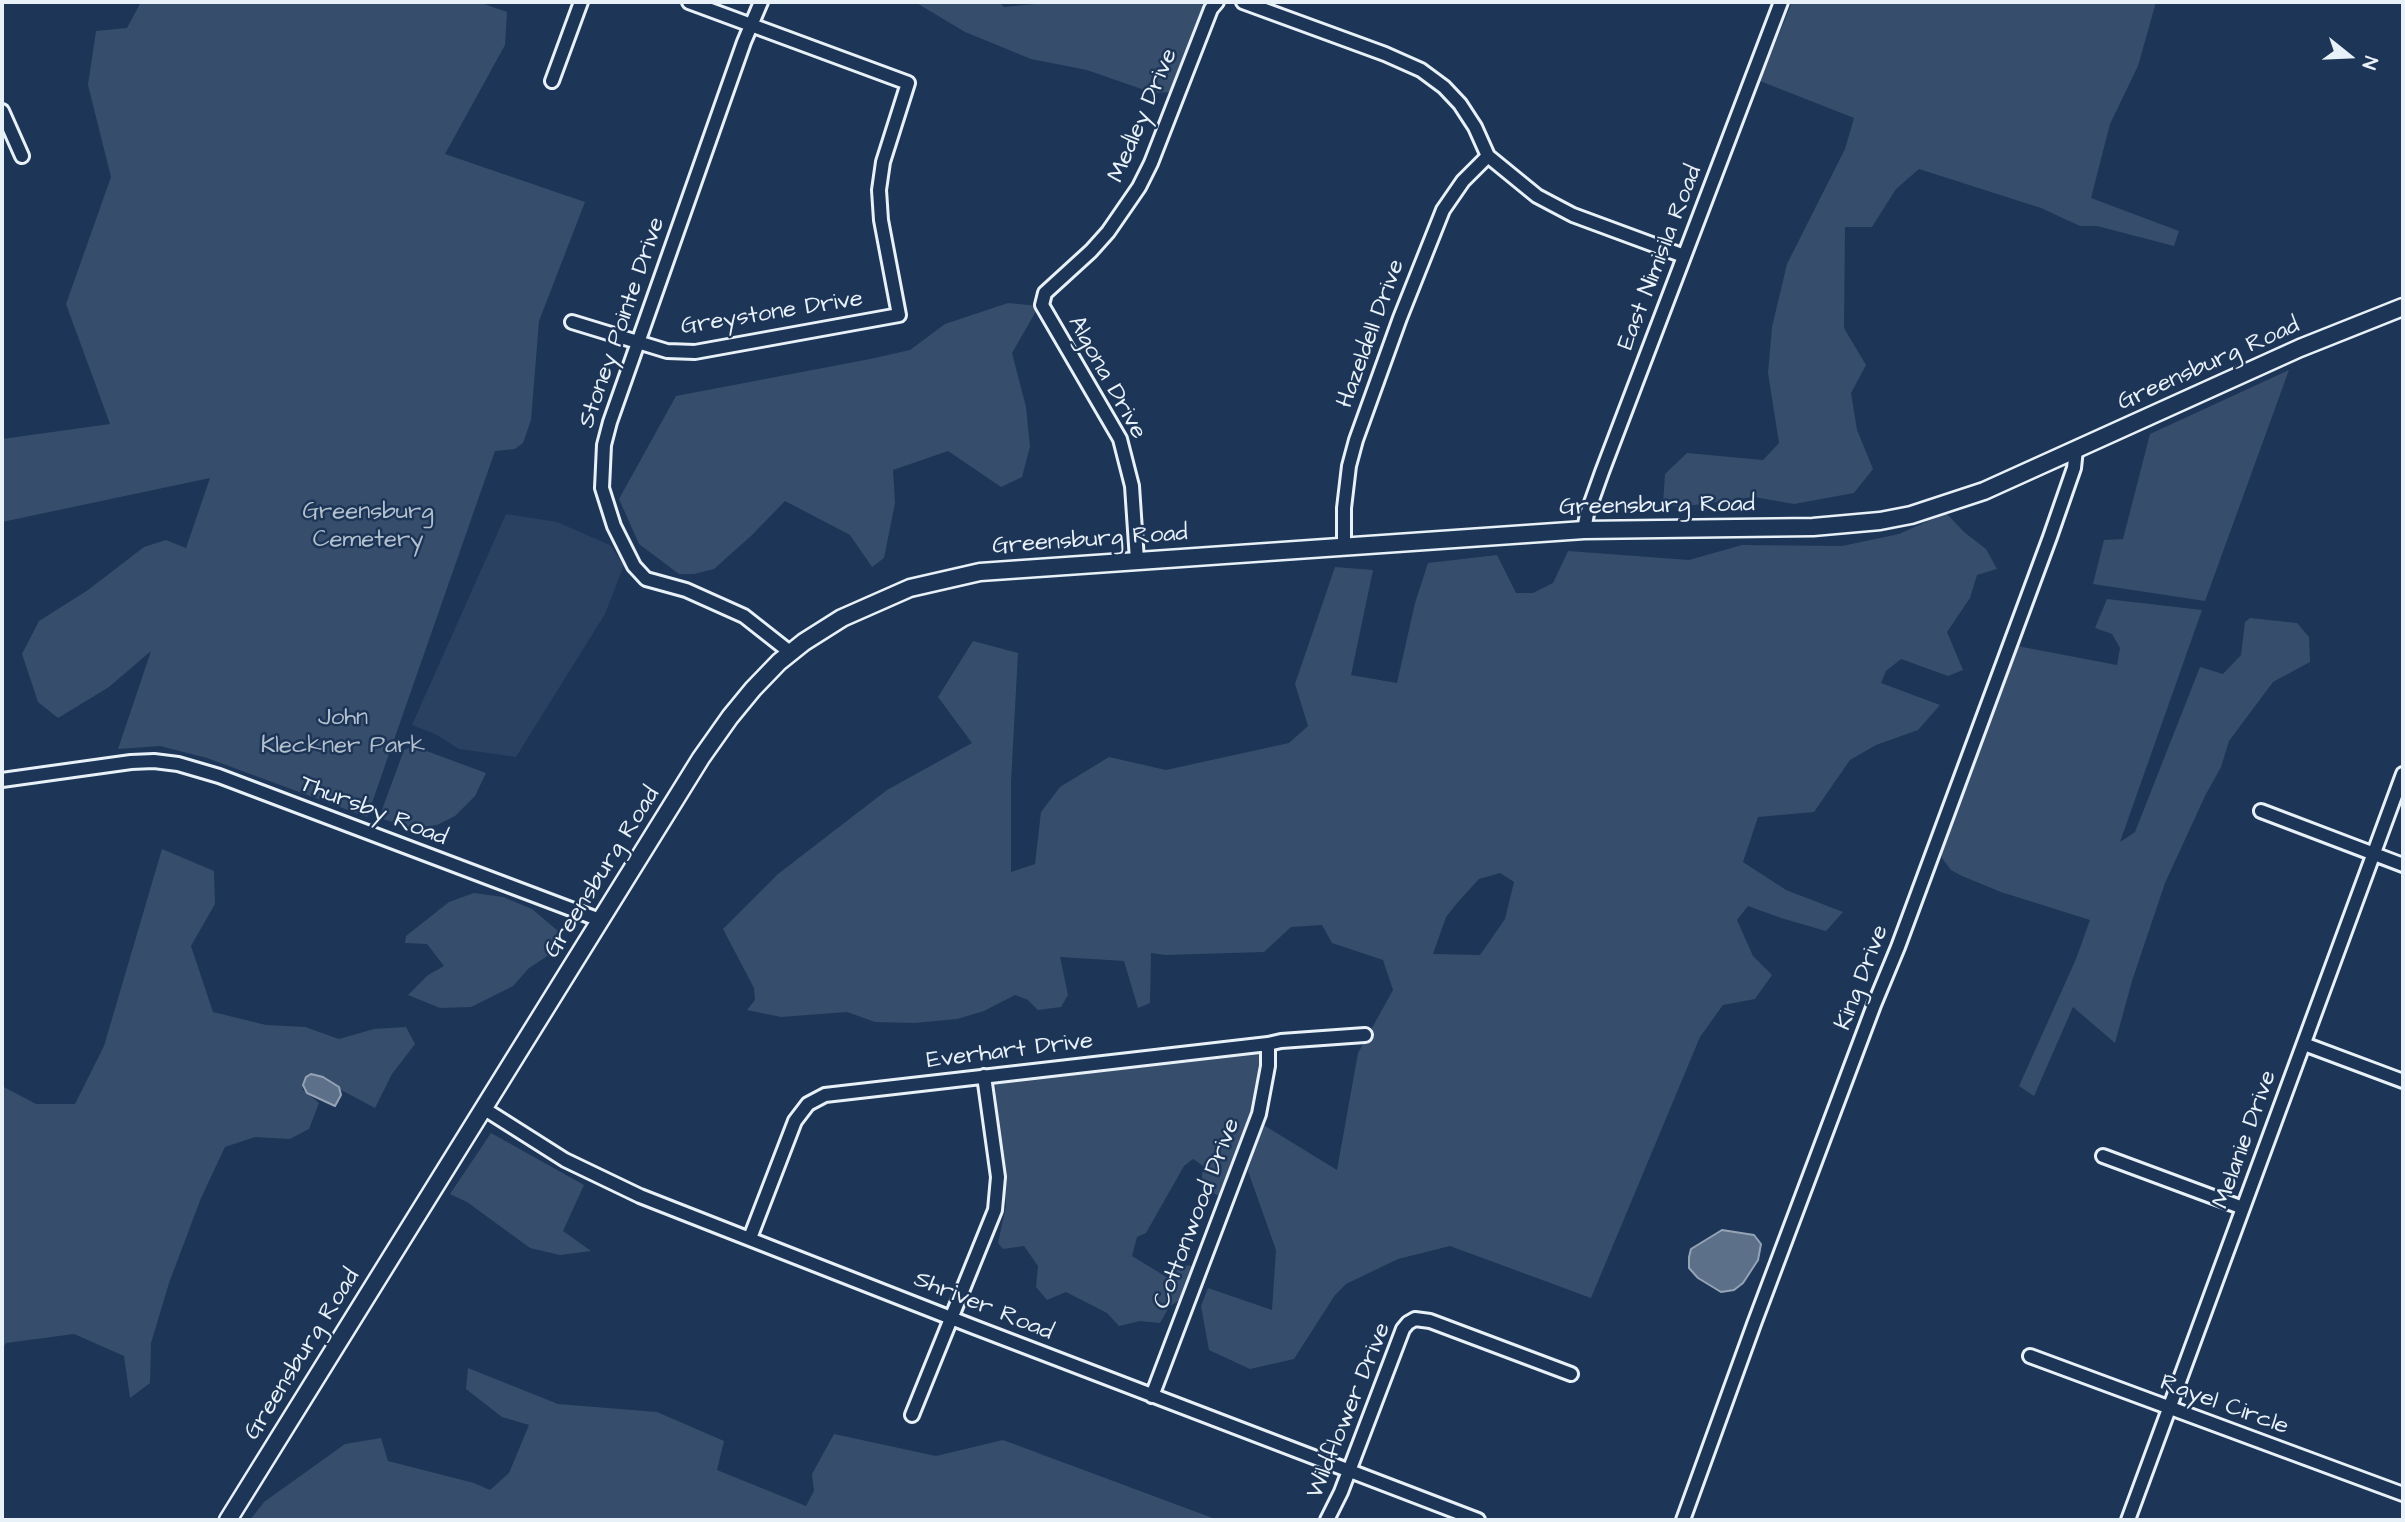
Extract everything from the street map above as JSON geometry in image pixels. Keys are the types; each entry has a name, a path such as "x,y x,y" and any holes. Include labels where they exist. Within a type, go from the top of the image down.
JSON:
{"main road":[{"name":"Greensburg Road","path":"228,1520 701,758 756,686 791,653 825,628 858,610 926,584 980,572 1584,530 1813,527 1911,516 1959,501 2300,348 2403,307"}],"street":[{"path":"552,81 581,2"},
{"path":"689,2 752,24"},
{"name":"Stoney Pointe Drive","path":"761,2 637,341 604,445 602,488 619,536 634,566 646,579 686,590 744,616 791,653"},
{"name":"Medley Drive","path":"1043,302 1045,293 1051,286 1091,251 1108,232 1139,187 1151,163 1211,9 1217,2"},
{"path":"1243,2 1421,70 1444,87 1460,104 1475,127 1488,156 1536,196 1555,206 1684,256"},
{"name":"East Nimisila Road","path":"1584,530 1598,483 1781,2"},
{"name":"Greystone Drive","path":"572,322 667,351 695,352 899,314 881,220 880,190 883,162 908,83 752,24"},
{"path":"2,111 22,156"},
{"name":"Hazeldell Drive","path":"1344,546 1349,466 1400,318 1443,210 1463,181 1488,156"},
{"name":"Algona Drive","path":"1043,302 1050,322 1121,439 1132,486 1137,560"},
{"name":"King Drive","path":"1683,1520 2043,556 2068,486 2077,449"},
{"name":"Thursby Road","path":"2,779 131,762 178,764 232,781 600,920"},
{"name":"Melanie Drive","path":"2127,1520 2171,1408 2403,774"},
{"path":"2261,811 2403,865"},
{"name":"Everhart Drive","path":"750,1237 795,1121 815,1099 832,1094 1281,1041 1365,1035"},
{"name":"Cottonwood Drive","path":"1152,1396 1259,1114 1268,1066 1268,1044"},
{"path":"2304,1044 2403,1081"},
{"path":"912,1415 992,1220 998,1177 984,1076"},
{"name":"Shriver Road","path":"483,1108 565,1160 640,1196 1348,1472 1478,1520"},
{"path":"2103,1156 2243,1208"},
{"name":"Wildflower Drive","path":"1327,1520 1335,1507 1403,1329 1415,1319 1430,1321 1571,1374"},
{"name":"Rayel Circle","path":"2030,1356 2403,1494"}],"shaded area":[{"path":"506,514 557,522 610,545 624,565 605,614 516,757 459,749 435,734 412,725"},
{"path":"311,1074 323,1077 339,1087 341,1095 335,1106 307,1093 303,1085 306,1077"},
{"path":"1722,1230 1754,1235 1761,1244 1758,1260 1743,1283 1734,1290 1721,1292 1698,1278 1689,1268 1689,1257 1691,1249"}],"green space":[{"path":"141,2 469,2 507,12 505,45 445,154 585,202 539,321 531,420 523,443 515,449 495,451 367,817 207,758 160,746 118,749 151,651 109,687 58,718 38,702 22,654 39,621 88,590 144,547 166,540 186,548 210,478 2,522 2,439 110,424 66,304 111,177 88,85 96,31 127,28"},
{"path":"915,2 999,2 1004,7 1040,2 1205,2 1208,9 1172,92 1153,93 1087,70 1031,59 965,32"},
{"path":"1792,2 2156,2 2138,66 2110,124 2091,198 2179,231 2174,246 2097,226 2080,226 2041,208 1919,169 1896,189 1872,227 1845,227 1844,328 1866,365 1851,393 1857,430 1873,469 1854,493 1794,504 1754,497 1680,507 1663,504 1665,474 1687,453 1763,460 1779,443 1768,373 1772,327 1787,264 1845,149 1854,118 1760,81"},
{"path":"1008,303 1039,306 1012,353 1026,407 1030,447 1022,477 1001,487 948,451 893,470 895,503 884,558 872,567 850,535 785,501 714,569 694,574 679,574 639,544 619,499 676,396 910,350 945,324"},
{"path":"2289,370 2205,601 2093,584 2104,540 2123,539 2150,434"},
{"path":"1946,513 1986,549 1997,569 1977,575 1970,598 1947,632 1963,670 1948,676 1901,659 1886,671 1881,683 1940,705 1918,730 1876,745 1850,760 1814,812 1758,817 1743,862 1786,890 1843,912 1826,931 1748,906 1737,920 1753,956 1772,975 1755,999 1723,1005 1700,1037 1591,1298 1450,1246 1398,1259 1346,1284 1335,1295 1294,1359 1250,1369 1209,1350 1201,1306 1208,1288 1272,1310 1276,1250 1248,1171 1262,1124 1337,1170 1358,1053 1393,990 1383,960 1332,943 1322,925 1291,927 1264,952 1165,955 1151,953 1150,1003 1138,1008 1124,961 1060,957 1068,995 1061,1007 1038,1010 1028,1000 1015,995 984,1011 957,1019 914,1023 875,1022 847,1012 781,1017 747,1010 755,1000 754,988 723,929 778,874 887,790 972,743 938,697 973,641 1018,653 1011,782 1011,872 1035,864 1041,812 1060,787 1109,757 1166,770 1289,743 1308,726 1295,684 1335,567 1373,570 1351,675 1397,683 1415,603 1428,563 1497,555 1516,593 1533,593 1553,583 1568,551 1689,560 1742,545 1842,546 1899,534","holes":["1500,873 1514,882 1505,919 1480,955 1433,954 1446,917 1479,879"]},
{"path":"2107,599 2202,610 2120,842 2135,832 2200,667 2223,674 2241,655 2245,622 2250,618 2297,623 2309,637 2310,662 2273,682 2229,741 2221,767 2165,883 2132,981 2115,1043 2073,1007 2034,1096 2019,1086 2076,959 2090,920 2001,892 1962,876 1951,870 1942,858 1942,848 2017,646 2117,665 2120,648 2112,634 2095,628"},
{"path":"413,746 486,773 475,796 455,816 437,825 413,828 379,818 404,750"},
{"path":"162,849 214,871 215,904 191,946 213,1012 266,1025 305,1027 339,1039 374,1029 406,1027 415,1044 392,1074 375,1108 311,1074 306,1077 302,1089 319,1103 309,1129 290,1139 255,1137 225,1147 201,1198 169,1283 151,1343 150,1383 130,1398 124,1356 74,1334 6,1343 2,1350 2,1086 36,1104 75,1104 104,1046"},
{"path":"474,893 503,897 532,909 558,931 552,953 529,968 513,986 471,1007 440,1008 408,995 428,975 444,966 427,944 405,943 406,936 449,902"},
{"path":"1260,1050 1263,1074 1254,1107 1219,1196 1201,1187 1203,1166 1193,1159 1184,1166 1146,1233 1137,1237 1132,1256 1168,1278 1183,1265 1195,1266 1182,1298 1169,1307 1160,1323 1140,1321 1119,1326 1107,1313 1066,1292 1047,1300 1036,1287 1038,1266 1024,1246 1003,1249 998,1243 1006,1206 995,1083"},
{"path":"491,1133 584,1185 563,1231 591,1251 560,1255 530,1248 467,1202 450,1194"},
{"path":"468,1368 558,1404 657,1412 724,1441 717,1470 806,1506 814,1491 812,1474 834,1434 936,1456 1003,1440 1218,1520 250,1520 264,1502 345,1444 381,1438 388,1461 474,1483 490,1490 509,1473 529,1425 502,1417 466,1389"}],"park label":[{"name":"Greensburg Cemetery","path":"368,527"},
{"name":"John Kleckner Park","path":"343,733"}]}
